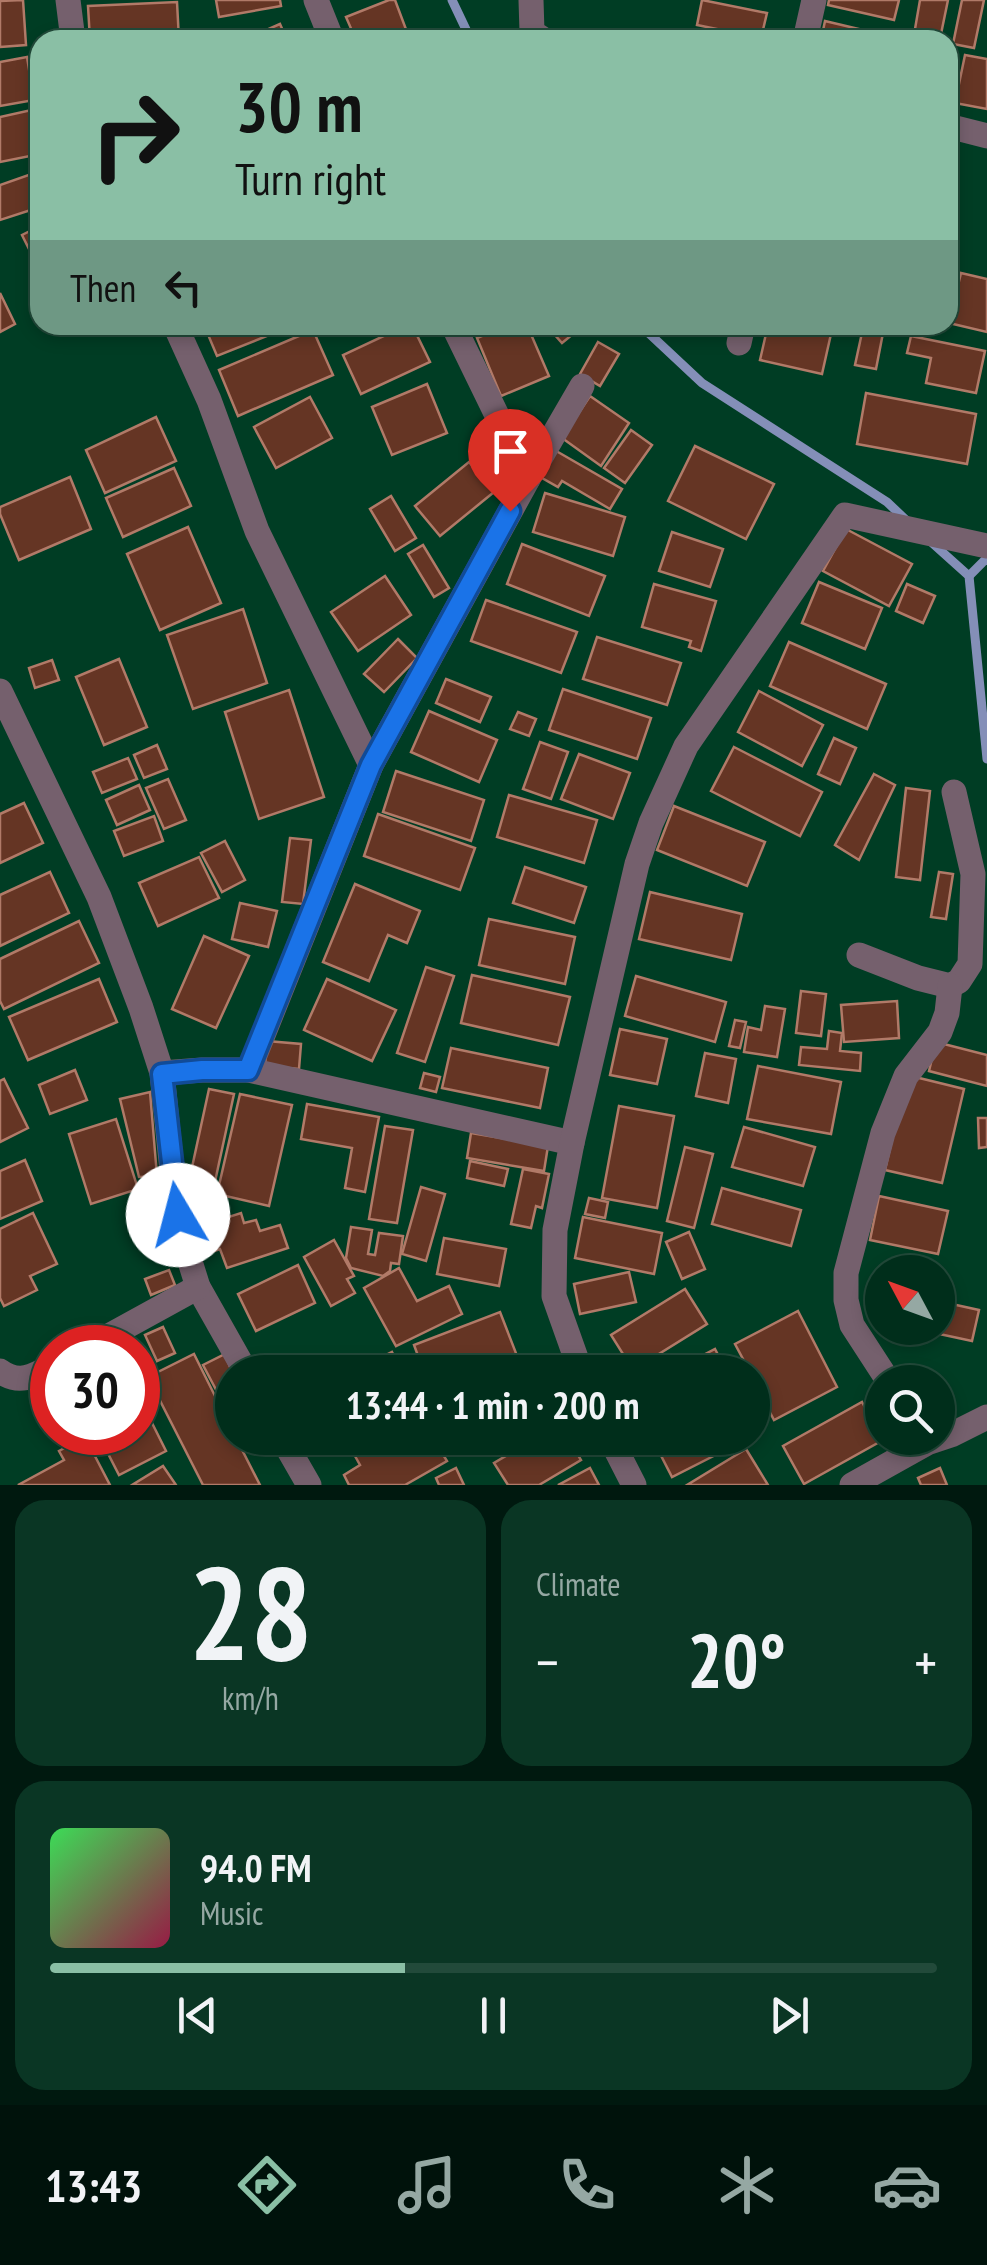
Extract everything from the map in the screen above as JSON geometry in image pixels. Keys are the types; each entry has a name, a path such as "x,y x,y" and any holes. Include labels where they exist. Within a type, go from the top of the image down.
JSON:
{"street":[{"path":"68,0 72,30"},
{"path":"316,0 328,30"},
{"path":"531,0 532,30"},
{"path":"807,30 814,0"},
{"path":"958,129 987,136"},
{"path":"179,335 210,400 257,532 371,765"},
{"path":"459,335 528,479"},
{"path":"248,1070 371,765 582,386"},
{"path":"575,1355 554,1296 555,1230 636,864 686,746 845,515 987,546"},
{"path":"0,691 99,897 141,1008 162,1074 182,1240 198,1287 236,1355"},
{"path":"859,954 918,978 950,986 959,981 970,964 973,874 954,792"},
{"path":"877,1365 852,1325 846,1300 846,1273 883,1133 906,1076 940,1032 950,986"},
{"path":"162,1074 248,1070 572,1142"},
{"path":"129,1325 198,1287"},
{"path":"0,1370 7,1376 30,1378"},
{"path":"955,1434 987,1417"},
{"path":"291,1455 308,1485"},
{"path":"619,1455 634,1485"},
{"path":"852,1485 901,1455"}],"building":[{"path":"23,0 26,45 0,47 0,1"},
{"path":"216,0 280,0 281,6 219,17"},
{"path":"395,0 406,30 352,30 346,17"},
{"path":"702,0 767,13 763,30 722,30 697,25"},
{"path":"829,0 899,0 894,20 828,5"},
{"path":"920,0 948,0 942,30 915,29"},
{"path":"962,0 984,0 974,48 958,45 956,30"},
{"path":"177,2 178,30 89,30 88,6"},
{"path":"825,21 863,30 823,30"},
{"path":"965,55 987,59 987,109 958,104"},
{"path":"27,57 30,101 0,106 0,62"},
{"path":"30,110 30,156 0,162 0,117"},
{"path":"30,174 30,210 0,220 0,185"},
{"path":"30,231 30,251 22,235"},
{"path":"961,273 987,279 987,332 958,325"},
{"path":"0,293 15,324 0,332"},
{"path":"208,335 269,335 217,356"},
{"path":"301,335 315,335 333,375 238,416 219,370"},
{"path":"386,335 417,335 430,362 361,394 343,355"},
{"path":"531,335 549,376 501,396 477,338"},
{"path":"555,335 572,335 562,343"},
{"path":"766,335 831,335 822,374 760,360"},
{"path":"861,335 883,335 876,369 855,365"},
{"path":"911,336 985,351 976,393 926,383 931,358 907,353"},
{"path":"598,342 619,354 600,386 580,374"},
{"path":"427,384 447,433 392,455 372,407"},
{"path":"866,393 976,414 967,464 857,444"},
{"path":"590,396 629,423 601,466 562,438"},
{"path":"310,397 332,438 276,468 254,427"},
{"path":"156,417 176,461 105,493 86,450"},
{"path":"631,430 652,445 625,483 604,468"},
{"path":"695,446 774,484 746,539 668,501"},
{"path":"551,448 622,489 610,509 562,481 558,487 535,474"},
{"path":"469,462 494,492 440,536 415,506"},
{"path":"174,468 191,506 123,537 106,498"},
{"path":"70,477 91,529 19,560 0,507"},
{"path":"545,493 625,517 613,556 533,532"},
{"path":"391,496 416,538 395,551 370,509"},
{"path":"188,527 221,603 160,630 127,554"},
{"path":"846,529 912,564 889,606 823,571"},
{"path":"672,532 723,549 710,587 659,571"},
{"path":"522,544 605,576 589,616 507,584"},
{"path":"423,545 449,588 434,597 408,554"},
{"path":"385,576 411,615 358,651 331,612"},
{"path":"819,582 882,608 865,649 802,623"},
{"path":"654,584 716,601 701,651 689,647 691,641 642,627"},
{"path":"907,584 935,596 923,623 896,611"},
{"path":"486,600 577,632 561,673 471,641"},
{"path":"243,609 267,683 193,709 167,635"},
{"path":"597,637 681,663 667,705 583,679"},
{"path":"398,639 417,658 384,692 364,674"},
{"path":"789,642 886,684 867,729 770,686"},
{"path":"119,659 147,727 104,745 76,677"},
{"path":"52,660 59,680 35,688 29,668"},
{"path":"446,679 491,697 480,722 436,703"},
{"path":"563,689 651,718 637,759 549,730"},
{"path":"289,690 324,797 259,819 225,712"},
{"path":"759,691 823,725 802,766 738,732"},
{"path":"429,711 497,740 479,782 411,752"},
{"path":"518,712 536,719 529,736 510,729"},
{"path":"834,738 856,748 840,784 818,774"},
{"path":"540,742 568,752 551,799 523,789"},
{"path":"157,745 167,769 144,778 134,755"},
{"path":"734,747 822,792 800,836 711,791"},
{"path":"579,754 630,773 613,819 561,799"},
{"path":"128,758 137,779 102,793 93,772"},
{"path":"396,771 484,800 471,841 383,812"},
{"path":"874,774 895,785 859,860 835,845"},
{"path":"168,779 186,820 164,829 146,788"},
{"path":"139,785 150,810 117,825 106,800"},
{"path":"906,788 930,791 920,880 896,877"},
{"path":"509,795 597,820 584,863 497,837"},
{"path":"24,803 43,843 0,863 0,814"},
{"path":"674,806 765,842 747,886 657,850"},
{"path":"378,814 475,848 460,890 364,856"},
{"path":"154,816 163,841 124,856 114,831"},
{"path":"290,838 311,840 303,904 282,902"},
{"path":"225,841 245,880 222,892 201,853"},
{"path":"199,857 219,898 158,926 139,883"},
{"path":"525,867 586,887 574,923 513,903"},
{"path":"50,872 69,913 0,946 0,895"},
{"path":"939,872 953,874 946,919 931,917"},
{"path":"355,884 420,911 407,943 388,935 369,981 323,962"},
{"path":"650,892 742,914 731,960 639,939"},
{"path":"240,903 277,911 268,947 232,939"},
{"path":"489,919 575,937 565,984 479,965"},
{"path":"79,921 99,963 4,1009 0,1001 0,959"},
{"path":"204,936 249,956 216,1028 172,1009"},
{"path":"426,967 454,976 425,1062 397,1053"},
{"path":"472,975 570,997 558,1045 461,1023"},
{"path":"636,976 726,1002 715,1042 625,1016"},
{"path":"99,979 117,1022 28,1060 9,1017"},
{"path":"327,979 396,1010 372,1061 304,1030"},
{"path":"801,991 826,994 821,1036 796,1033"},
{"path":"897,1001 899,1038 844,1042 841,1005"},
{"path":"765,1006 785,1009 777,1057 744,1052 748,1027 761,1030"},
{"path":"735,1020 746,1022 740,1048 729,1046"},
{"path":"620,1029 667,1039 657,1084 610,1075"},
{"path":"829,1031 842,1033 840,1051 861,1053 860,1071 799,1065 801,1047 827,1049"},
{"path":"267,1041 301,1044 299,1069 265,1066"},
{"path":"936,1042 987,1055 987,1086 929,1071"},
{"path":"451,1048 548,1068 540,1108 442,1088"},
{"path":"705,1053 736,1059 728,1103 696,1096"},
{"path":"758,1066 841,1082 831,1134 747,1119"},
{"path":"75,1070 87,1100 50,1114 39,1085"},
{"path":"424,1073 440,1077 436,1092 420,1088"},
{"path":"907,1075 964,1089 942,1183 885,1170"},
{"path":"4,1079 28,1128 0,1142 0,1081"},
{"path":"209,1089 234,1094 211,1200 186,1195"},
{"path":"150,1092 157,1176 139,1177 120,1099"},
{"path":"240,1094 292,1105 269,1206 217,1194"},
{"path":"307,1104 379,1117 365,1192 345,1188 352,1148 301,1139"},
{"path":"619,1106 674,1116 657,1208 602,1198"},
{"path":"978,1118 987,1118 987,1147 979,1148"},
{"path":"116,1119 138,1189 91,1204 69,1134"},
{"path":"385,1126 413,1130 397,1223 369,1219"},
{"path":"744,1127 815,1147 803,1186 732,1167"},
{"path":"471,1133 548,1146 544,1171 467,1158"},
{"path":"685,1147 713,1154 694,1228 667,1221"},
{"path":"25,1160 42,1201 0,1219 0,1171"},
{"path":"470,1161 508,1169 504,1186 467,1178"},
{"path":"523,1169 549,1174 542,1208 536,1206 531,1228 511,1224"},
{"path":"421,1187 445,1194 426,1261 402,1254"},
{"path":"722,1188 801,1210 791,1246 712,1224"},
{"path":"879,1196 948,1211 938,1254 870,1240"},
{"path":"589,1198 608,1202 605,1218 585,1214"},
{"path":"33,1213 57,1264 30,1276 37,1290 4,1306 0,1298 0,1229"},
{"path":"241,1213 244,1223 256,1220 260,1231 280,1225 288,1248 227,1268 220,1249 209,1253 200,1226"},
{"path":"583,1217 662,1233 654,1274 575,1258"},
{"path":"351,1227 372,1230 368,1254 375,1255 379,1233 403,1236 399,1264 391,1263 390,1271 383,1276 351,1268 346,1258"},
{"path":"689,1232 705,1269 682,1279 666,1242"},
{"path":"444,1238 506,1249 499,1286 437,1274"},
{"path":"334,1240 354,1276 347,1279 355,1293 331,1306 304,1257"},
{"path":"298,1265 315,1303 256,1331 238,1294"},
{"path":"399,1268 417,1301 449,1286 462,1314 396,1346 364,1288"},
{"path":"169,1270 175,1285 151,1295 145,1279"},
{"path":"629,1272 636,1302 580,1314 574,1284"},
{"path":"685,1289 707,1324 657,1355 624,1355 611,1335"},
{"path":"955,1305 979,1310 972,1341 955,1337"},
{"path":"798,1311 837,1387 774,1420 770,1412 770,1355 741,1355 735,1344"},
{"path":"500,1312 517,1355 418,1355 414,1345"},
{"path":"163,1327 175,1353 160,1360"},
{"path":"194,1354 215,1396 215,1455 245,1455 260,1485 203,1485 160,1401 160,1371"},
{"path":"215,1359 215,1388 203,1365"},
{"path":"862,1402 865,1407 865,1450 804,1484 783,1446"},
{"path":"61,1455 94,1455 110,1485 18,1485 64,1460"},
{"path":"109,1455 158,1455 119,1475"},
{"path":"354,1455 443,1455 447,1461 405,1485 349,1485 344,1475 360,1465"},
{"path":"507,1455 578,1455 581,1460 539,1485 508,1485 494,1463"},
{"path":"661,1455 715,1455 672,1477"},
{"path":"736,1455 750,1455 768,1485 687,1485"},
{"path":"163,1466 176,1485 132,1485"},
{"path":"456,1468 464,1485 439,1485 436,1478"},
{"path":"590,1468 599,1485 558,1485"},
{"path":"940,1468 947,1485 921,1485 918,1478"}],"waterway":[{"path":"452,0 466,30"},
{"path":"651,335 702,383 887,502 907,521"},
{"path":"930,541 969,576 987,759"},
{"path":"969,576 987,558"}],"route":[{"path":"178,1215 162,1074 248,1070 371,765 510,511"}]}
